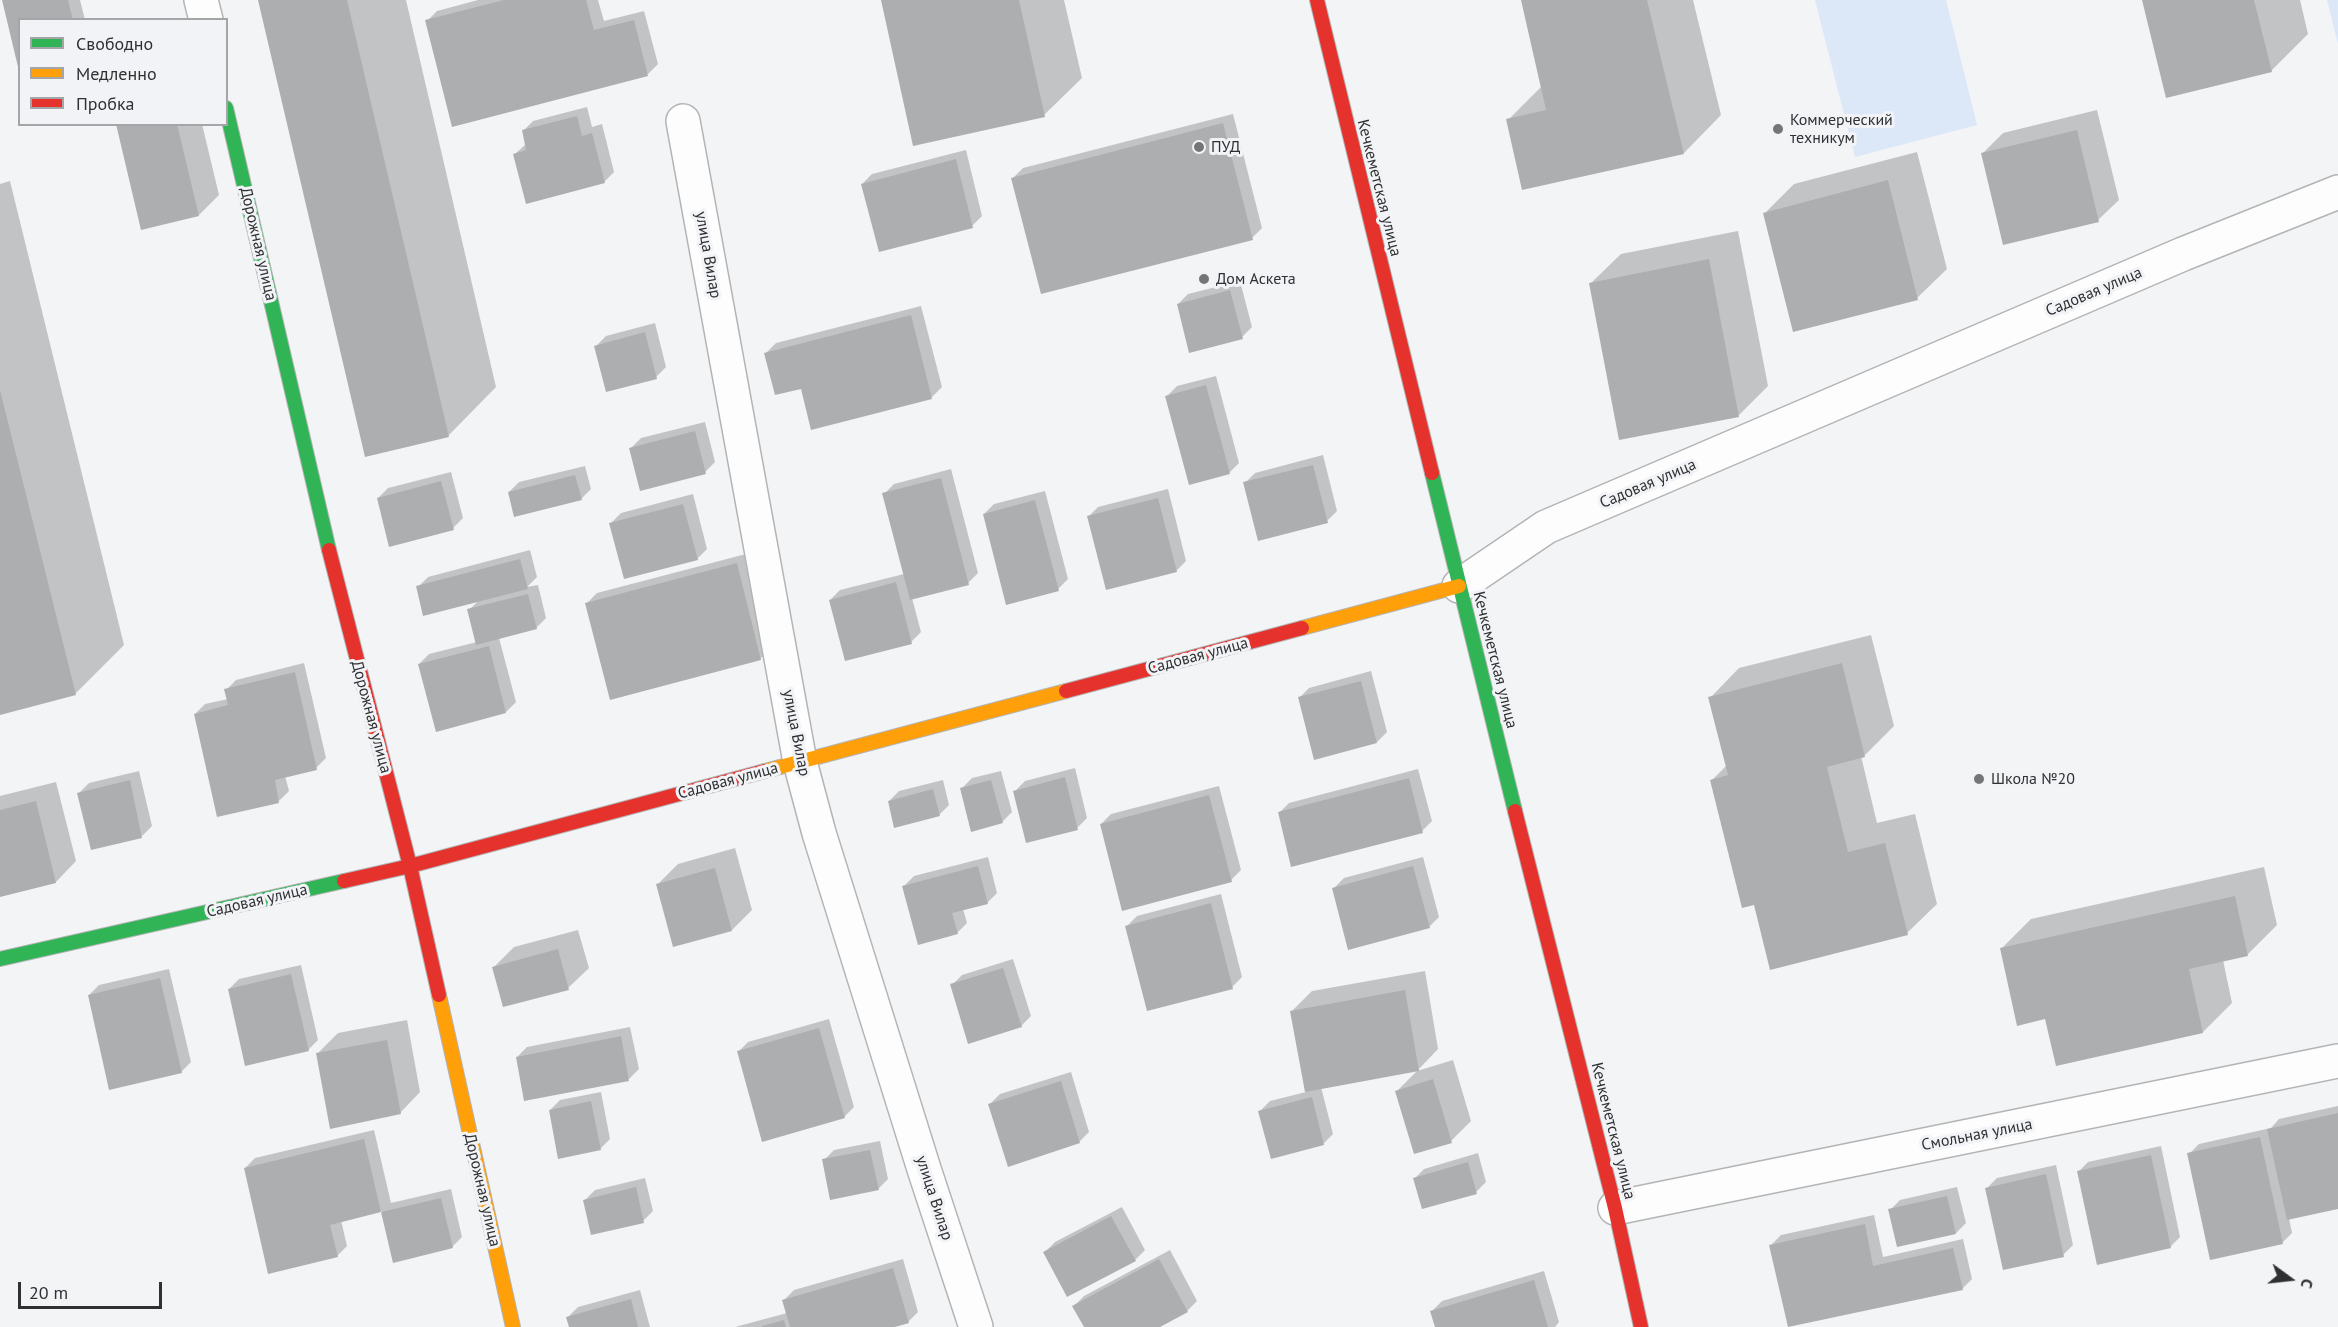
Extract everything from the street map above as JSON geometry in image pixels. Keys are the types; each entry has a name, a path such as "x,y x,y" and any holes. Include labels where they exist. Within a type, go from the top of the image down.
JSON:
{"main road":[{"name":"Кечкеметская улица","path":"1317,0 1459,586 1615,1208 1641,1327"},
{"name":"Дорожная улица","path":"228,117 345,618 410,866 513,1327"},
{"name":"Садовая улица","path":"0,959 410,866 1459,586"}],"street":[{"path":"201,0 206,18"},
{"name":"улица Вилар","path":"683,121 800,762 826,856 976,1327"},
{"name":"Садовая улица","path":"1459,586 1546,527 2183,254 2338,192"},
{"name":"Смольная улица","path":"1615,1208 2338,1061"}],"shaded area":[{"path":"1815,0 1946,0 1977,125 1855,157"},
{"path":"2327,0 2338,0 2338,44"}],"building":[{"path":"2,0 68,0 72,18 18,18 18,67"},
{"path":"258,0 347,0 449,437 365,457"},
{"path":"504,0 586,0 594,30 634,20 648,76 452,127 425,20"},
{"path":"881,0 1019,0 1045,117 913,146"},
{"path":"1521,0 1647,0 1684,154 1522,190 1506,119 1546,110"},
{"path":"2142,0 2254,0 2272,72 2166,98"},
{"path":"577,116 582,136 592,133 605,183 526,204 513,154 526,150 522,130"},
{"path":"1223,123 1253,240 1041,294 1011,178"},
{"path":"116,126 177,126 199,216 141,230"},
{"path":"2077,130 2099,222 2003,245 1981,153"},
{"path":"956,159 973,228 879,252 861,184"},
{"path":"1888,180 1918,300 1793,332 1763,213"},
{"path":"1709,259 1739,417 1619,440 1589,283"},
{"path":"1230,290 1243,339 1189,353 1177,304"},
{"path":"911,315 932,399 811,430 801,389 775,395 764,353"},
{"path":"645,332 657,379 606,392 594,346"},
{"path":"1206,385 1230,474 1189,485 1165,396"},
{"path":"0,390 76,695 0,715"},
{"path":"695,431 706,474 640,491 629,448"},
{"path":"1313,465 1328,523 1258,541 1243,482"},
{"path":"575,475 582,500 514,517 508,492"},
{"path":"941,478 969,585 910,600 882,493"},
{"path":"441,481 454,530 389,547 377,498"},
{"path":"1158,498 1177,572 1106,590 1087,516"},
{"path":"1035,500 1059,591 1006,605 983,514"},
{"path":"683,504 698,560 624,579 609,523"},
{"path":"520,559 528,589 423,616 416,586"},
{"path":"737,563 761,660 610,700 585,603"},
{"path":"896,582 912,644 845,661 829,600"},
{"path":"528,594 537,629 476,645 467,609"},
{"path":"489,646 506,713 436,732 418,664"},
{"path":"1842,663 1865,757 1827,767 1848,852 1885,843 1908,935 1770,970 1754,905 1742,908 1710,780 1728,775 1708,697"},
{"path":"295,672 317,770 275,780 279,803 217,817 194,714 228,705 224,689"},
{"path":"1361,681 1377,743 1314,760 1298,697"},
{"path":"1065,777 1078,830 1026,843 1013,791"},
{"path":"1409,778 1423,833 1291,867 1278,812"},
{"path":"130,780 142,838 91,850 77,793"},
{"path":"991,780 1003,823 971,832 960,788"},
{"path":"933,789 940,816 894,828 888,801"},
{"path":"1209,795 1232,882 1122,911 1100,824"},
{"path":"36,801 56,883 0,897 0,810"},
{"path":"978,866 988,904 952,913 958,934 918,945 902,886"},
{"path":"1413,866 1430,928 1348,950 1332,888"},
{"path":"715,868 732,931 673,947 656,884"},
{"path":"2235,896 2248,956 2189,969 2203,1033 2056,1066 2045,1019 2017,1026 2000,948"},
{"path":"1211,903 1233,989 1147,1011 1125,926"},
{"path":"558,949 569,990 503,1007 492,967"},
{"path":"1003,968 1022,1027 968,1044 950,984"},
{"path":"291,974 309,1051 245,1066 228,989"},
{"path":"160,978 182,1073 109,1090 88,995"},
{"path":"1405,990 1419,1071 1305,1092 1290,1011"},
{"path":"819,1028 845,1118 762,1142 737,1051"},
{"path":"621,1036 629,1081 524,1101 516,1057"},
{"path":"387,1040 401,1114 330,1129 316,1053"},
{"path":"1433,1079 1452,1143 1414,1154 1395,1091"},
{"path":"1061,1081 1080,1143 1008,1167 988,1104"},
{"path":"1312,1097 1324,1145 1271,1159 1258,1111"},
{"path":"591,1101 601,1150 558,1159 549,1110"},
{"path":"2338,1113 2338,1209 2287,1220 2267,1129"},
{"path":"2260,1137 2283,1244 2210,1260 2187,1153"},
{"path":"364,1139 381,1212 330,1225 338,1257 268,1274 244,1168"},
{"path":"870,1150 879,1190 830,1200 822,1159"},
{"path":"2151,1155 2171,1248 2097,1265 2077,1171"},
{"path":"1468,1162 1477,1194 1422,1209 1413,1178"},
{"path":"2046,1174 2064,1257 2003,1270 1985,1188"},
{"path":"636,1187 644,1223 591,1235 583,1200"},
{"path":"1947,1196 1956,1234 1897,1247 1888,1209"},
{"path":"441,1198 453,1248 393,1263 381,1212"},
{"path":"1111,1216 1136,1261 1067,1297 1043,1252"},
{"path":"1865,1224 1873,1266 1953,1248 1963,1290 1788,1327 1769,1245"},
{"path":"1159,1259 1188,1312 1160,1327 1084,1327 1072,1306"},
{"path":"893,1268 909,1323 895,1327 790,1327 782,1300"},
{"path":"1534,1280 1548,1327 1435,1327 1430,1311"},
{"path":"631,1299 638,1327 569,1327 566,1317"},
{"path":"784,1320 786,1327 762,1327 762,1326"}],"traffic: fast":[{"path":"228,117 329,550"},
{"path":"1432,473 1515,811"},
{"path":"0,959 344,881"}],"traffic: slow":[{"path":"1302,628 1459,586"},
{"path":"765,771 1066,691"},
{"path":"439,995 513,1327"}],"traffic: jam":[{"path":"1317,0 1432,473"},
{"path":"329,550 410,866 439,995"},
{"path":"1066,691 1302,628"},
{"path":"344,881 410,866 765,771"},
{"path":"1515,811 1615,1208 1641,1327"}],"place":[{"name":"Коммерческий техникум","path":"1778,129"},
{"name":"ПУД","path":"1199,147"},
{"name":"Дом Аскета","path":"1204,279"},
{"name":"Школа №20","path":"1979,779"}]}
